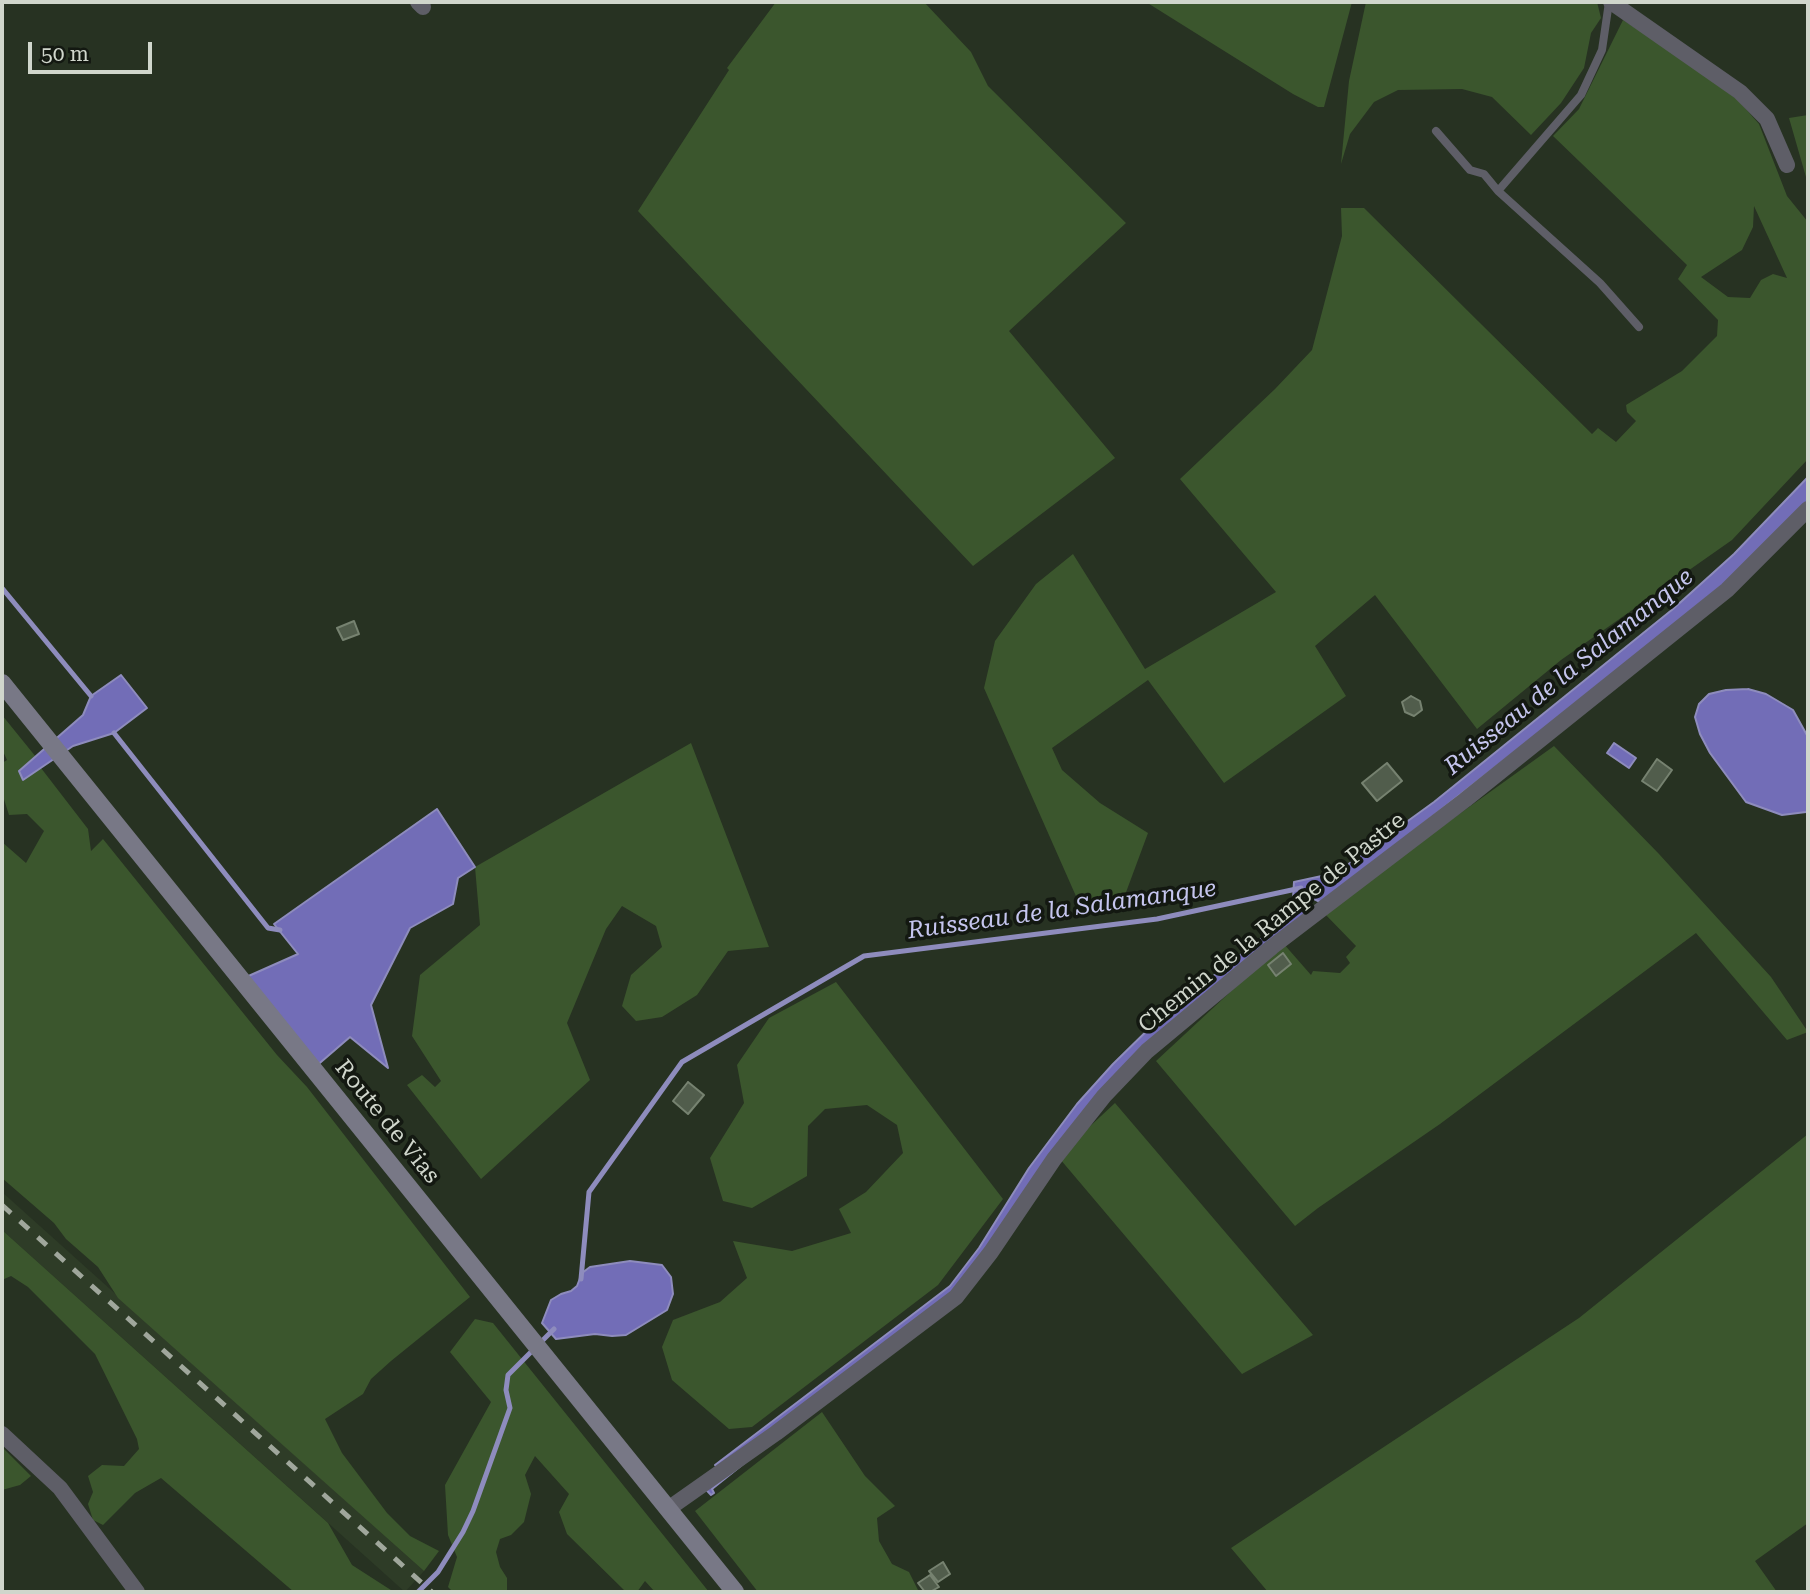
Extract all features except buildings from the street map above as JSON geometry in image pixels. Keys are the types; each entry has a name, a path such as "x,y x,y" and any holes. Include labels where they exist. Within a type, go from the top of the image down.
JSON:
{"main road":[{"name":"Route de Vias","path":"2,683 735,1592"}],"street":[{"path":"1610,2 1740,92 1767,119 1787,165"},
{"name":"Chemin de la Rampe de Pastre","path":"668,1509 776,1433 956,1297 991,1252 1054,1159 1104,1096 1147,1051 1272,947 1465,800 1727,590 1808,509"},
{"path":"2,1434 60,1488 137,1592"}],"lane":[{"path":"1498,191 1581,95 1602,50 1610,2"},
{"path":"1436,131 1470,170 1484,174 1498,191 1600,283 1639,327"}],"shaded area":[{"path":"1808,477 1808,504 1731,582 1322,903 1304,894 1308,917 1163,1032 950,1299 712,1489 714,1493 711,1495 698,1481 719,1469 715,1465 950,1286 979,1248 1029,1168 1077,1104 1113,1064 1162,1016 1299,909 1293,898 1294,882 1331,874 1343,868 1434,802 1673,609 1734,554"},
{"path":"121,675 147,708 114,733 73,746 23,780 19,771 83,715 91,696"},
{"path":"1748,689 1766,694 1793,710 1808,737 1806,812 1782,815 1746,802 1710,753 1700,734 1695,717 1699,704 1709,694"},
{"path":"1614,743 1636,758 1629,768 1607,753"},
{"path":"437,809 475,867 458,878 453,904 410,928 371,1005 388,1068 350,1037 314,1068 244,978 298,954 274,924"},
{"path":"2,1192 424,1571 405,1592 2,1230"},
{"path":"630,1261 662,1265 671,1277 673,1294 667,1310 626,1335 595,1334 556,1339 542,1323 551,1300 577,1286 582,1273 590,1267"}],"green space":[{"path":"776,2 924,2 971,52 988,86 1126,223 1009,331 1115,458 973,566 638,211 729,70 727,68"},
{"path":"1146,2 1352,2 1324,107 1318,107 1293,94"},
{"path":"1366,2 1597,2 1601,18 1591,33 1584,68 1561,103 1531,135 1492,97 1462,89 1398,90 1374,102 1350,134 1341,164 1349,81"},
{"path":"1623,20 1737,99 1759,124 1787,196 1808,222 1808,459 1732,540 1561,660 1477,729 1375,595 1315,646 1346,696 1224,783 1148,680 1052,748 1062,770 1100,803 1148,833 1125,895 1079,903 984,688 995,641 1036,584 1073,554 1145,669 1276,592 1180,479 1312,350 1342,236 1341,208 1364,208 1592,434 1598,428 1616,442 1636,421 1627,412 1626,405 1682,371 1717,336 1718,320 1678,279 1687,265 1553,136 1579,109","holes":["1754,206 1787,278 1773,274 1761,280 1750,298 1728,297 1701,277 1742,250 1753,227"]},
{"path":"1808,115 1808,184 1789,118"},
{"path":"2,715 36,757 19,771 22,780 41,768 88,829 91,851 103,839 277,1055 307,1087 470,1297 371,1379 363,1394 325,1419 342,1453 387,1513 410,1536 439,1551 424,1571 118,1298 98,1267 66,1239 54,1223 2,1178 2,842 26,863 44,831 27,814 9,815 2,793 2,763 7,760 2,749"},
{"path":"691,743 769,947 728,951 697,995 662,1017 636,1021 622,1006 631,975 662,947 656,926 622,906 606,929 567,1023 590,1080 481,1179 407,1085 422,1075 435,1087 441,1081 412,1036 420,975 480,925 475,867"},
{"path":"1554,746 1659,854 1771,977 1808,1032 1787,1040 1696,933 1440,1124 1295,1226 1156,1061 1283,943 1311,975 1313,971 1340,973 1350,963 1346,957 1356,946 1323,912"},
{"path":"836,982 1003,1199 938,1285 752,1427 729,1429 672,1380 662,1347 673,1320 720,1302 747,1278 733,1241 792,1251 851,1233 839,1209 866,1192 903,1153 897,1125 867,1105 825,1109 808,1126 807,1176 752,1208 723,1201 710,1158 744,1103 737,1065 769,1018"},
{"path":"1115,1103 1313,1335 1242,1374 1060,1159"},
{"path":"1808,1134 1808,1523 1755,1561 1777,1592 1268,1592 1231,1548 1579,1318"},
{"path":"2,1230 328,1523 352,1565 394,1592 294,1592 161,1478 135,1493 103,1525 93,1520 88,1504 93,1492 88,1476 102,1465 124,1466 139,1449 137,1439 95,1354 28,1287 11,1276 2,1280"},
{"path":"475,1319 493,1323 709,1592 655,1592 645,1581 637,1592 626,1592 567,1534 559,1512 569,1494 535,1456 525,1475 531,1494 524,1522 511,1535 500,1539 496,1552 500,1567 507,1578 507,1592 453,1592 448,1587 457,1557 448,1535 445,1485 491,1402 450,1352"},
{"path":"822,1412 865,1476 895,1506 877,1518 879,1541 892,1564 909,1572 919,1592 758,1592 695,1511"},
{"path":"2,1447 31,1476 20,1485 2,1490"}],"waterway":[{"path":"2,588 91,696"},
{"path":"114,733 268,928 280,930"},
{"name":"Ruisseau de la Salamanque","path":"581,1279 589,1192 682,1062 864,956 1157,919 1301,888"},
{"path":"418,1592 438,1572 473,1511 510,1408 506,1390 508,1375 554,1329"}],"railway":[{"path":"2,1205 432,1592"}]}
